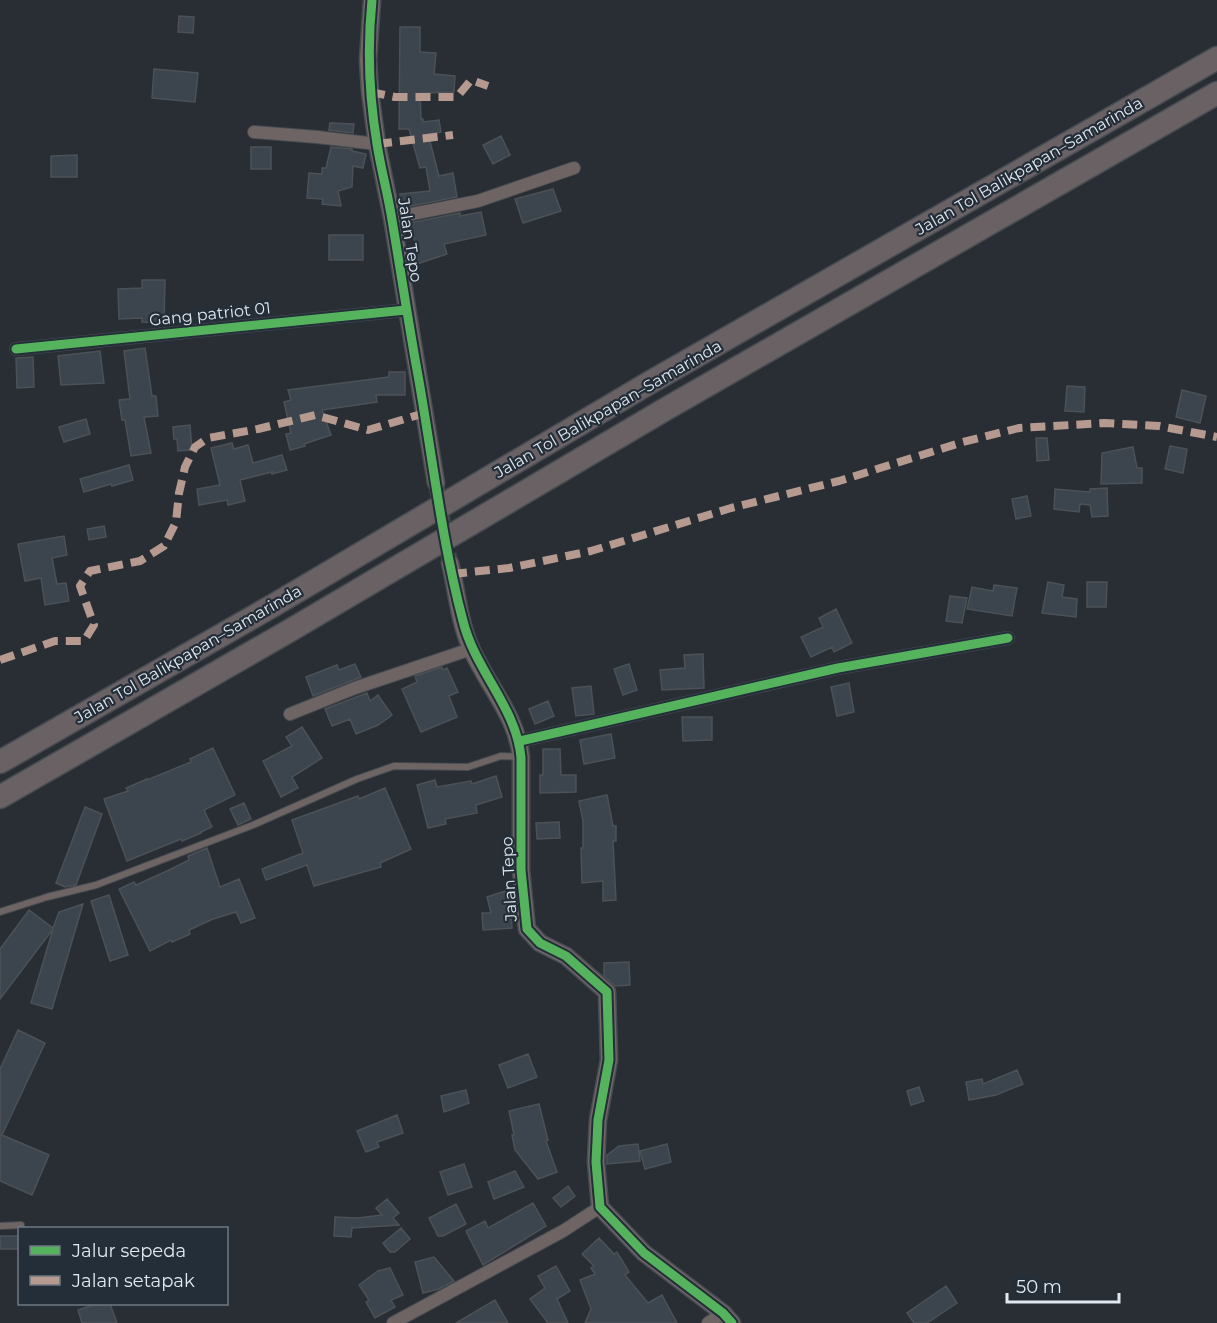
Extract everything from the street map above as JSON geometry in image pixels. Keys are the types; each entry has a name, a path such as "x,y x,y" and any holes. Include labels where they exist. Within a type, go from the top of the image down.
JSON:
{"highway":[{"name":"Jalan Tol Balikpapan–Samarinda","path":"0,762 274,605 659,377 1217,58"},
{"name":"Jalan Tol Balikpapan–Samarinda","path":"0,797 289,632 664,410 1217,93"}],"street":[{"name":"Jalan Tepo","path":"372,0 368,60 370,92 436,483"},
{"path":"254,132 317,136 377,144"},
{"path":"392,218 478,201 574,168"},
{"name":"Gang patriot 01","path":"16,348 406,310"},
{"name":"Jalan Tepo","path":"450,563 457,601 471,649 507,712 520,749 521,870 527,929 540,943 566,956 607,992 609,1060 598,1120 596,1162 600,1207"},
{"path":"520,749 756,686 838,668 1008,638"},
{"path":"290,714 355,688 471,649"},
{"path":"393,1323 562,1231 600,1207 644,1253 728,1318"},
{"path":"708,1323 728,1318"}],"lane":[{"path":"0,912 96,885 253,825 357,778 394,766 468,767 520,749"},
{"path":"0,1226 21,1225"}],"building":[{"path":"179,16 194,17 193,33 178,32"},
{"path":"400,27 420,27 420,52 436,53 434,74 455,76 454,92 420,93 423,122 439,120 441,132 428,134 439,176 453,173 457,197 401,208 400,194 430,191 426,167 420,168 409,129 399,129"},
{"path":"154,69 198,73 195,102 152,98"},
{"path":"330,123 354,124 353,133 329,130"},
{"path":"501,136 510,155 493,164 483,145"},
{"path":"251,147 271,147 271,169 251,169"},
{"path":"331,147 352,149 352,151 366,154 363,168 353,166 352,187 338,191 341,206 322,204 323,199 307,198 309,173 322,174 322,168 326,168"},
{"path":"77,155 77,177 51,177 51,156"},
{"path":"553,189 561,211 523,223 515,199"},
{"path":"481,212 486,235 444,244 447,254 417,264 413,253 418,251 409,223 460,213 460,216"},
{"path":"329,235 363,235 363,260 329,260"},
{"path":"142,280 165,280 164,323 142,322 142,318 119,319 118,289 142,288"},
{"path":"145,348 152,396 156,396 158,416 144,417 151,453 131,456 119,400 130,399 124,351"},
{"path":"100,351 104,383 61,385 58,356"},
{"path":"33,357 34,387 17,388 16,358"},
{"path":"389,372 405,372 405,395 376,395 377,402 322,410 331,435 290,450 286,434 291,433 284,402 291,400 288,390 389,377"},
{"path":"1067,386 1085,387 1084,412 1065,411"},
{"path":"1182,390 1206,396 1200,423 1176,417"},
{"path":"86,419 90,434 64,442 59,427"},
{"path":"190,425 192,450 178,451 173,427"},
{"path":"1036,438 1047,438 1049,460 1037,461"},
{"path":"232,443 234,449 248,445 253,463 282,455 287,470 240,480 245,501 228,505 227,500 199,505 197,489 220,485 211,448"},
{"path":"1170,446 1187,449 1183,473 1165,469"},
{"path":"1133,447 1137,468 1142,468 1142,483 1101,484 1102,453"},
{"path":"129,465 133,480 84,492 80,479"},
{"path":"1107,488 1108,516 1092,517 1090,505 1080,504 1079,512 1054,509 1055,489 1090,492 1090,489"},
{"path":"1027,496 1031,516 1016,519 1012,499"},
{"path":"104,526 106,537 89,540 87,529"},
{"path":"64,536 67,555 52,558 57,584 66,583 69,601 45,605 41,578 25,581 18,544"},
{"path":"1048,582 1064,585 1062,597 1077,599 1076,617 1042,613"},
{"path":"1087,582 1107,582 1106,607 1087,607"},
{"path":"994,585 1017,588 1012,616 967,609 972,587 993,591"},
{"path":"950,596 967,598 962,623 946,621"},
{"path":"836,609 852,643 834,652 832,647 811,657 801,637 823,627 819,618"},
{"path":"703,654 704,688 662,690 660,670 685,668 684,655"},
{"path":"355,664 361,677 313,696 306,677 337,665 339,670"},
{"path":"629,664 637,690 623,695 614,669"},
{"path":"442,667 443,670 447,668 458,692 449,696 457,717 421,732 402,689 417,682 415,676"},
{"path":"849,683 854,712 837,716 831,687"},
{"path":"591,686 594,714 576,716 572,688"},
{"path":"367,693 370,701 378,695 392,715 378,725 356,734 350,719 332,726 325,709"},
{"path":"548,701 554,716 535,724 529,709"},
{"path":"682,717 712,717 712,740 683,741"},
{"path":"302,727 322,758 292,777 298,788 281,797 263,761 292,746 286,737"},
{"path":"611,734 615,758 584,764 580,740"},
{"path":"213,748 235,795 204,810 212,827 182,841 181,839 127,861 104,799 128,791 126,788 191,762 190,759"},
{"path":"543,749 560,749 561,775 576,775 576,792 540,793"},
{"path":"496,776 502,797 476,805 477,813 445,819 446,824 428,828 417,785 435,780 437,787 471,781 472,784"},
{"path":"385,788 411,849 380,863 381,867 314,886 307,865 266,880 262,869 303,853 292,820 358,796 359,799"},
{"path":"607,795 613,826 616,826 616,841 613,841 616,900 603,901 603,881 582,883 583,821 579,801"},
{"path":"244,803 251,819 238,825 230,809"},
{"path":"85,807 102,814 76,885 65,887 56,883"},
{"path":"559,822 560,838 537,839 536,823"},
{"path":"207,848 220,887 239,879 255,918 241,923 236,912 213,919 189,930 190,934 172,942 171,940 150,951 119,889 134,882 136,885 169,870 189,860 188,856"},
{"path":"505,891 512,928 483,930 482,913 491,913 487,897"},
{"path":"109,895 128,955 110,961 91,901"},
{"path":"83,904 52,1009 31,1003 53,929 0,999 0,949 29,910 53,928 59,912"},
{"path":"629,962 630,985 615,986 604,976 604,963"},
{"path":"18,1030 45,1043 2,1135 49,1155 32,1195 0,1181 0,1069"},
{"path":"528,1054 537,1077 508,1088 499,1065"},
{"path":"1017,1070 1023,1084 996,1095 969,1100 966,1082 982,1079 983,1084"},
{"path":"919,1087 924,1101 911,1105 907,1091"},
{"path":"466,1090 469,1103 444,1112 441,1096"},
{"path":"539,1104 548,1140 546,1141 557,1172 538,1179 515,1150 509,1111"},
{"path":"397,1115 403,1133 377,1142 379,1147 366,1152 357,1131"},
{"path":"638,1144 640,1161 607,1164 607,1155 619,1146"},
{"path":"667,1144 671,1162 645,1169 640,1151"},
{"path":"464,1164 472,1187 448,1195 440,1172"},
{"path":"515,1171 524,1187 494,1199 488,1182"},
{"path":"568,1186 575,1196 561,1207 553,1198"},
{"path":"387,1199 399,1213 393,1218 399,1225 352,1228 351,1237 334,1236 335,1217 358,1218 382,1215 376,1208"},
{"path":"533,1203 546,1226 483,1265 466,1231 485,1221 488,1228"},
{"path":"456,1204 466,1224 443,1236 438,1236 429,1218"},
{"path":"401,1228 410,1239 395,1252 390,1252 383,1243"},
{"path":"0,1236 18,1236 18,1249 0,1249"},
{"path":"599,1238 614,1254 617,1252 629,1272 625,1275 648,1303 662,1295 677,1323 585,1323 591,1309 580,1280 595,1274 591,1268 594,1266 582,1254"},
{"path":"434,1257 454,1281 439,1289 423,1293 415,1262"},
{"path":"556,1266 570,1291 557,1299 568,1323 548,1323 530,1299 545,1288 538,1276"},
{"path":"390,1268 403,1295 391,1300 395,1307 375,1318 366,1302 369,1300 359,1285 378,1271"},
{"path":"946,1286 957,1303 927,1323 914,1323 907,1313"},
{"path":"495,1300 508,1323 456,1323"},
{"path":"93,1305 110,1305 117,1323 82,1323 78,1310"}],"tunnel":[{"path":"436,483 450,563"}],"marked path":[{"path":"370,92 395,97 457,97 471,80 488,86"},
{"path":"377,144 453,135"},
{"path":"0,660 55,641 84,641 94,625 80,586 90,571 140,561 164,546 176,522 185,467 195,447 208,438 315,415 368,430 425,413"},
{"path":"452,574 509,568 591,551 731,508 839,481 963,442 1019,428 1105,423 1159,426 1217,437"}],"cycle path":[{"path":"372,0 369,54 374,126 449,561 469,639 504,705 518,739 521,757 521,870 527,929 540,943 566,956 607,992 609,1060 598,1120 596,1162 600,1207 644,1253 723,1313 732,1323"},
{"path":"16,349 406,310"},
{"path":"520,741 838,668 1008,638"}]}
